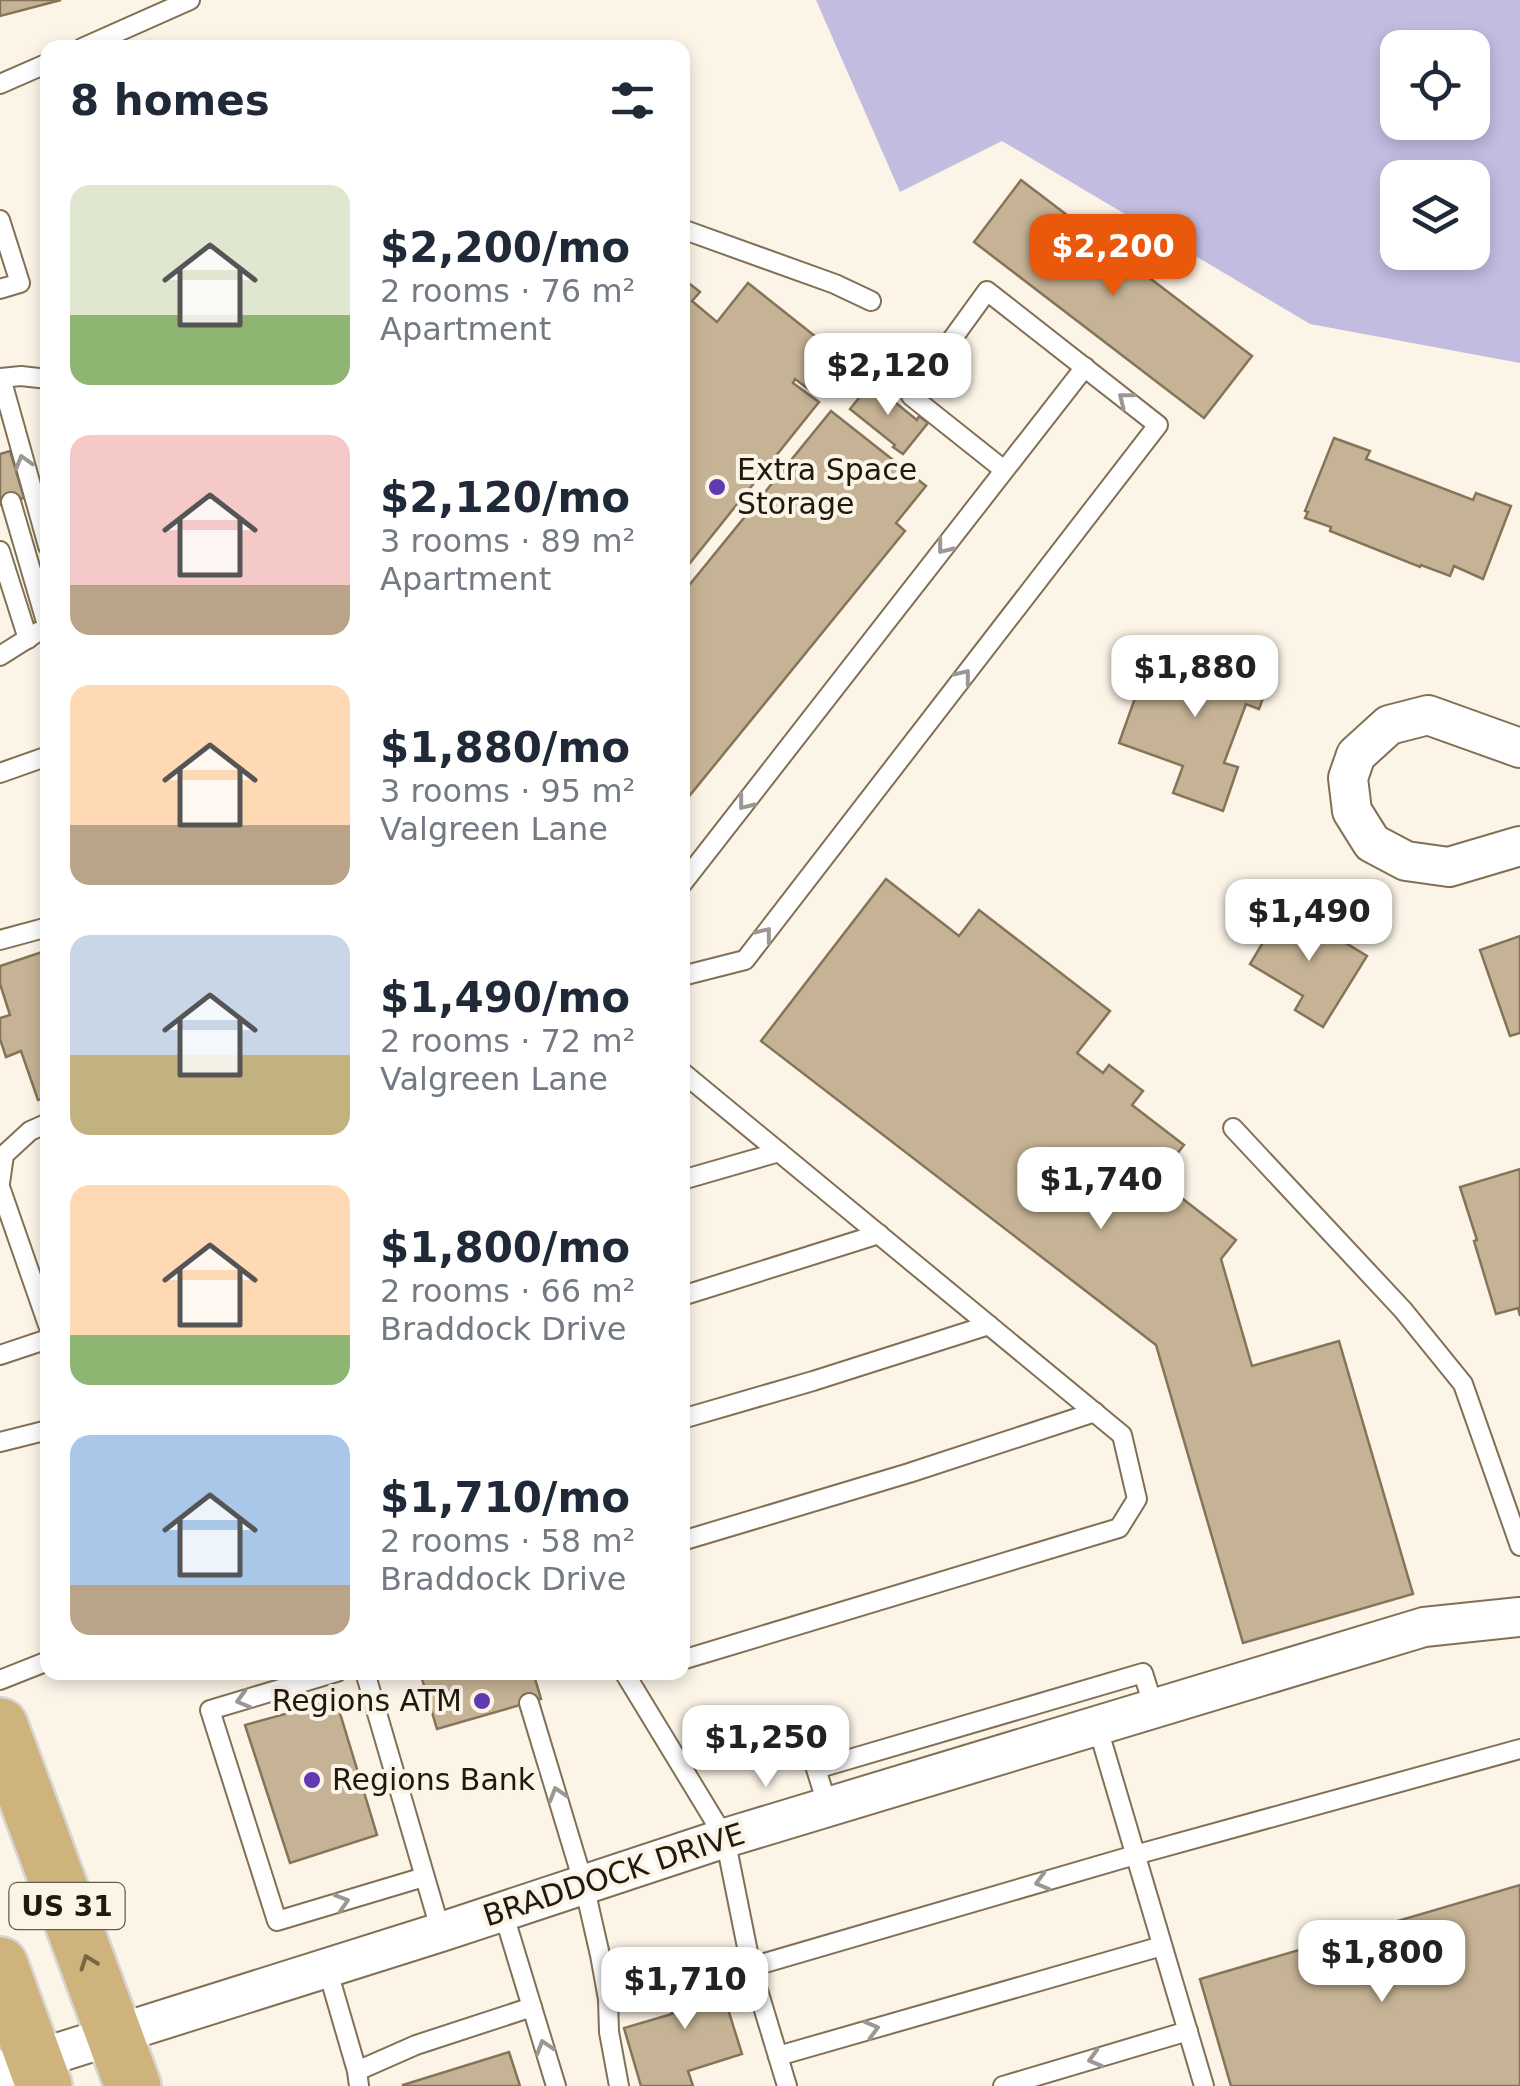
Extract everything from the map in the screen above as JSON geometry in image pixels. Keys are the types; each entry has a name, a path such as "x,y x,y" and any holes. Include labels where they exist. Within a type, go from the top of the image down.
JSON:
{"main road":[{"name":"US 31","path":"0,1726 124,2061"},
{"name":"US 31","path":"0,1965 26,2073"}],"street":[{"path":"1520,748 1428,715 1389,725 1356,755 1348,778 1352,812 1372,843 1406,861 1449,867 1520,846"},
{"name":"BRADDOCK DRIVE","path":"26,2073 124,2061 327,1968 725,1838 1424,1627 1520,1617"}],"lane":[{"path":"100,40 190,0"},
{"path":"0,84 40,66"},
{"path":"0,220 20,283 0,289"},
{"path":"690,232 835,284 871,302"},
{"path":"690,974 744,960 1158,424 987,290 910,396 1004,470"},
{"path":"690,874 1085,367"},
{"path":"40,378 0,378 40,518"},
{"path":"10,502 40,602"},
{"path":"0,551 28,639"},
{"path":"0,656 40,630"},
{"path":"0,773 40,759"},
{"path":"0,940 40,929"},
{"path":"690,1079 1122,1435 1136,1499 1119,1528 690,1658"},
{"path":"40,1128 4,1154 0,1185 40,1302"},
{"path":"1233,1128 1403,1310 1463,1384 1520,1546"},
{"path":"690,1178 779,1152"},
{"path":"690,1293 880,1234"},
{"path":"690,1417 989,1325"},
{"path":"0,1355 40,1342"},
{"path":"690,1539 1095,1412"},
{"path":"0,1442 40,1432"},
{"path":"0,1680 40,1664"},
{"path":"828,1807 816,1769 1144,1673 1154,1708"},
{"path":"310,1680 210,1710 277,1921 424,1877"},
{"path":"367,1680 441,1932"},
{"path":"633,1680 725,1838 750,1967 786,2086"},
{"path":"529,1703 584,1886 608,1999 609,2032 619,2086"},
{"path":"1097,1725 1204,2086"},
{"path":"750,1967 1136,1855 1520,1750"},
{"path":"503,1912 556,2086"},
{"path":"778,2056 1162,1946"},
{"path":"327,1968 358,2078 416,2045 532,2007"},
{"path":"1003,2086 1188,2032"}],"shaded area":[{"path":"816,0 1520,0 1520,363 1310,324 1002,141 900,192"}],"building":[{"path":"0,0 61,0 0,16"},
{"path":"1021,180 1252,356 1204,418 974,242"},
{"name":"Extra Space Storage","path":"748,283 840,356 811,391 795,379 793,383 819,402 690,563 690,284 700,292 692,301 717,322"},
{"path":"871,383 917,420 919,416 928,423 903,454 850,409"},
{"path":"831,411 926,486 896,523 905,531 690,795 690,584"},
{"path":"1334,438 1370,451 1366,459 1473,500 1476,493 1511,506 1483,579 1454,566 1450,576 1420,567 1305,518"},
{"path":"10,451 24,498 0,505 0,454"},
{"path":"1225,649 1274,667 1259,709 1246,704 1224,763 1238,767 1223,811 1173,793 1183,766 1119,743 1151,653 1216,676"},
{"path":"886,879 959,936 979,910 1110,1011 1077,1053 1103,1073 1109,1065 1143,1091 1132,1105 1184,1145 1157,1179 1236,1240 1221,1259 1252,1366 1339,1341 1413,1594 1243,1643 1156,1345 761,1041"},
{"path":"1285,906 1367,956 1323,1027 1295,1010 1303,996 1250,964"},
{"path":"1520,936 1520,1033 1510,1036 1480,950"},
{"path":"40,953 38,1100 21,1051 6,1057 0,1039 0,1018 10,1015 0,984 0,966"},
{"path":"1520,1169 1520,1316 1518,1308 1496,1314 1460,1187"},
{"name":"Regions ATM","path":"422,1680 535,1680 541,1699 437,1729"},
{"name":"Regions Bank","path":"336,1700 377,1835 290,1863 245,1725"},
{"path":"1520,1885 1520,2086 1231,2086 1200,1979"},
{"path":"714,1964 742,2054 688,2071 693,2086 641,2086 624,2028 672,2014 662,1980"},
{"path":"509,2052 520,2086 403,2086 403,2085"}],"place":[{"name":"Extra Space Storage","path":"717,487"},
{"name":"Regions ATM","path":"482,1701"},
{"name":"Regions Bank","path":"312,1780"}]}
